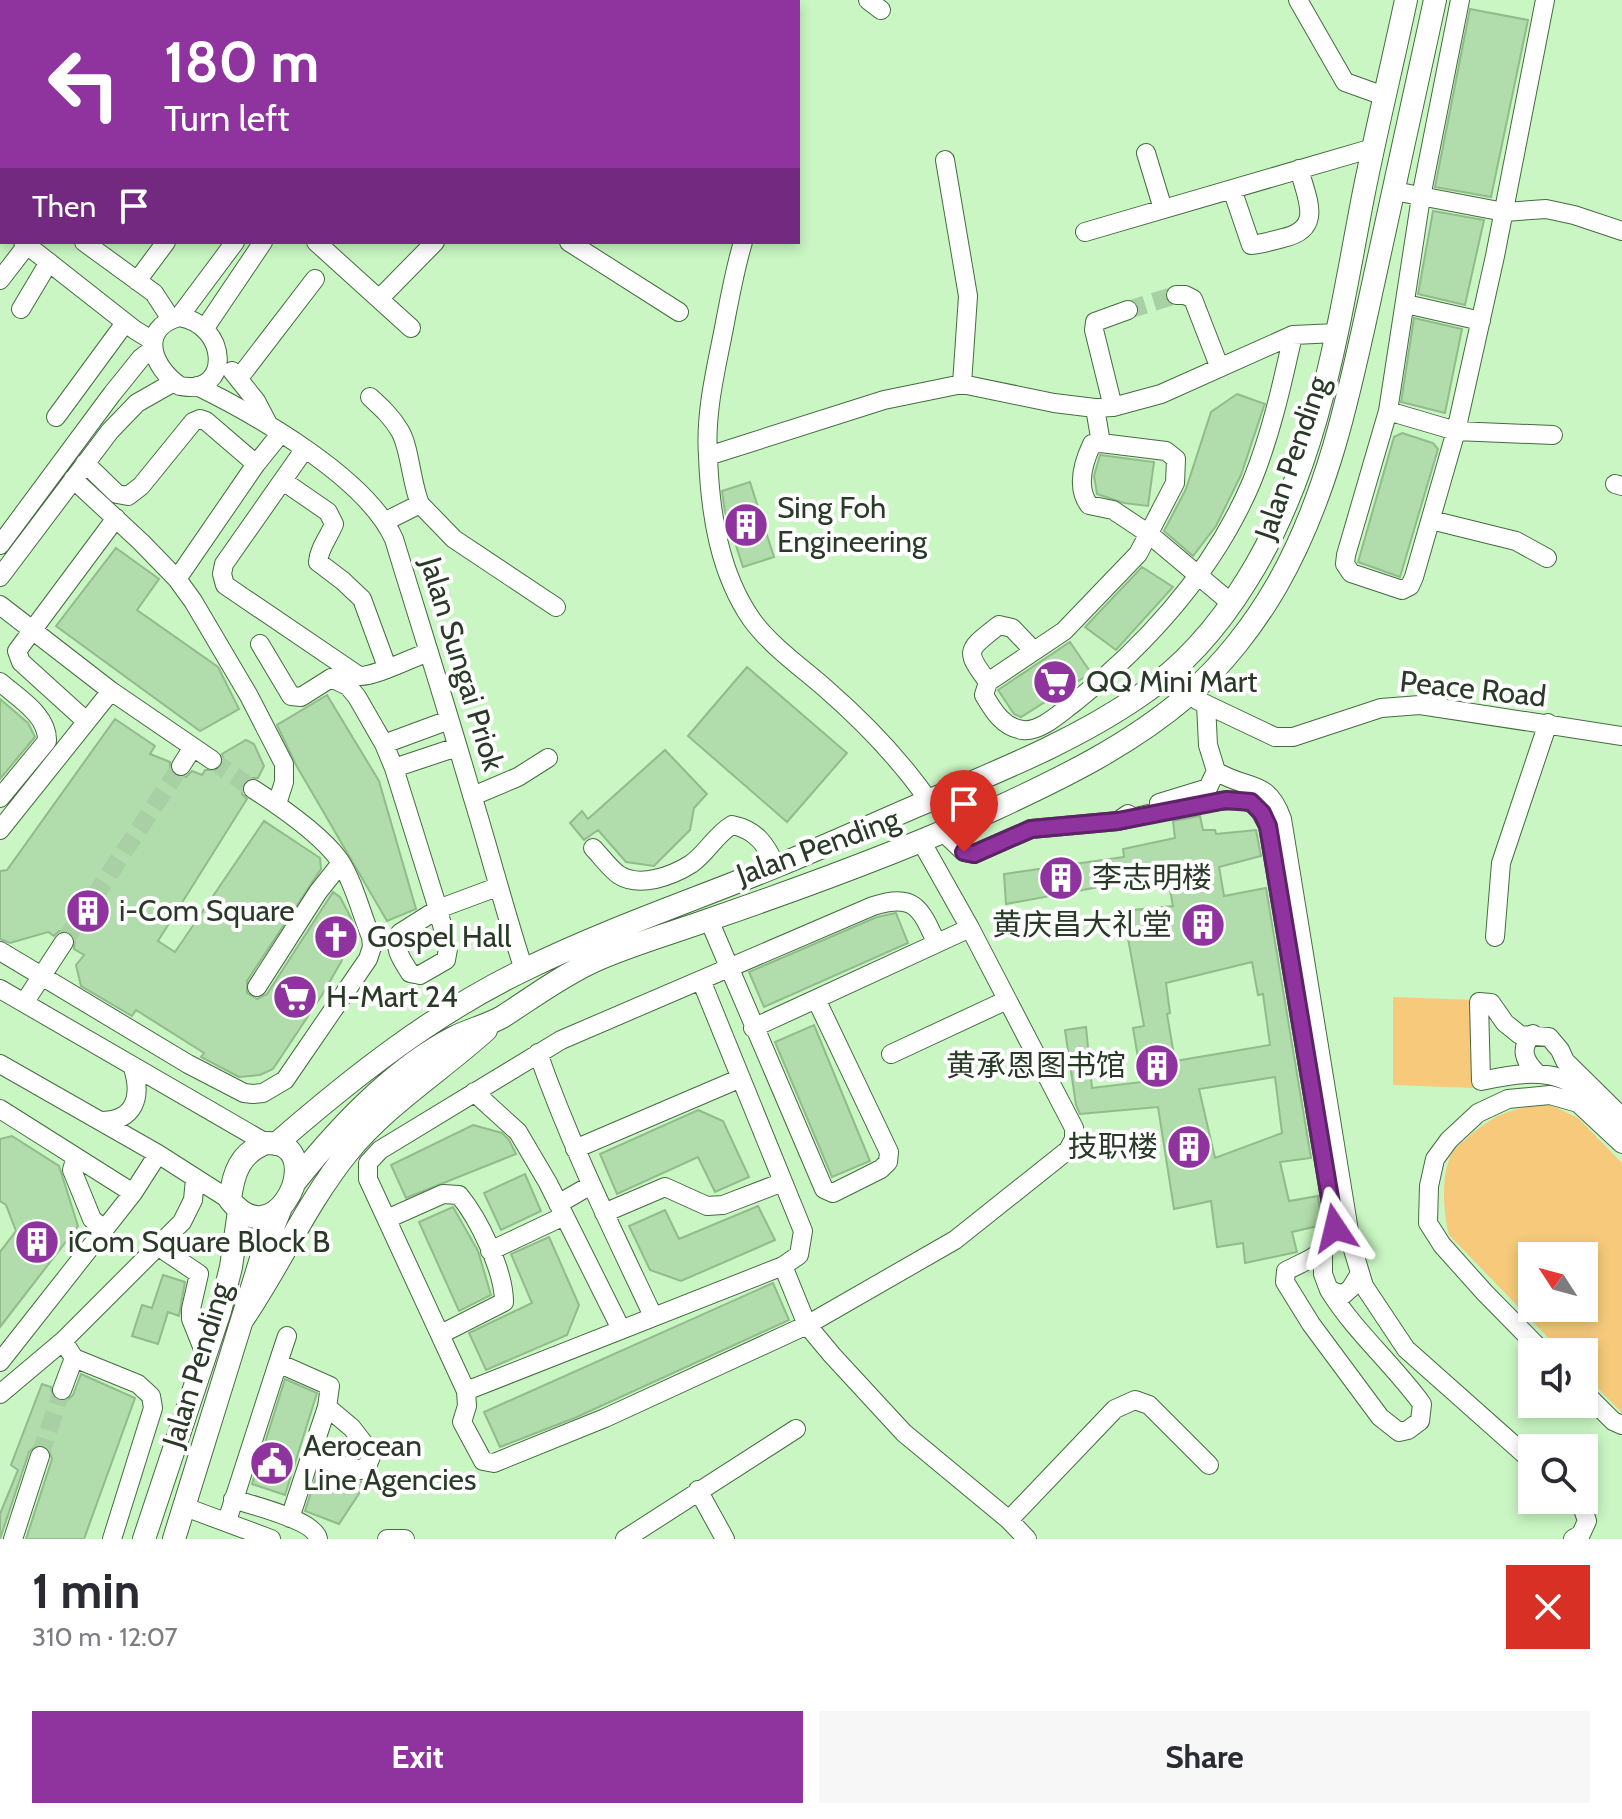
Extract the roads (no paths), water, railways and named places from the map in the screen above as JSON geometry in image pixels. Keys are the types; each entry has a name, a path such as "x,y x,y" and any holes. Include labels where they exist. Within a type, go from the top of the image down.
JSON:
{"main road":[{"name":"Jalan Pending","path":"295,1182 337,1132 414,1064 451,1039 499,1018 588,964 648,939 709,920 943,832 1065,777 1197,700 1275,589 1307,529 1342,415 1435,0"},
{"name":"Jalan Pending","path":"271,1143 429,1023 524,970 639,919 776,866 929,801 1050,746 1141,695 1182,662 1214,627 1248,579 1281,515 1308,448 1337,333 1401,2"},
{"path":"243,1319 265,1287 320,1190 349,1150 418,1086 462,1053 499,1018"},
{"path":"271,1143 291,1154 295,1163 295,1182 280,1210 263,1218 251,1217 234,1205 236,1170 254,1147 271,1143"},
{"name":"Jalan Pending","path":"144,1539 231,1267 234,1205"},
{"name":"Jalan Pending","path":"174,1539 264,1249 280,1210"}],"street":[{"path":"1298,0 1345,82 1384,96"},
{"path":"1460,0 1421,197 1388,411 1345,564 1351,573 1402,590 1410,586 1456,431 1504,212 1542,1"},
{"path":"1085,232 1373,148"},
{"path":"1146,153 1163,209"},
{"path":"945,160 968,296 962,384"},
{"path":"1232,189 1251,245 1297,235 1305,227 1310,212 1299,169"},
{"path":"1394,191 1504,212 1546,209 1622,231"},
{"path":"0,280 24,244"},
{"path":"26,244 153,345 163,371 174,382 187,387 197,386 214,374 219,367 219,357 205,328 196,321 175,318 154,293 87,244"},
{"path":"137,281 165,244"},
{"path":"0,545 6,524 153,345 158,331 175,318 233,244"},
{"path":"205,328 262,244"},
{"path":"318,244 411,328"},
{"path":"379,299 433,244"},
{"path":"572,244 679,312"},
{"path":"742,244 714,373 706,435 710,503 720,545 733,581 753,621 886,746 929,801"},
{"path":"21,309 49,262"},
{"path":"239,378 315,279"},
{"path":"1176,295 1193,299 1219,366"},
{"path":"1406,304 1481,321"},
{"path":"1101,443 1104,408 1095,322 1128,310"},
{"path":"56,417 125,323"},
{"path":"708,456 884,400 962,384 1054,403 1104,408 1161,394 1293,335 1337,333"},
{"path":"1231,603 1197,575 1149,534 1113,510 1089,505 1083,497 1082,473 1092,444 1166,451 1176,459 1175,483 1149,534 1138,554 1064,631 988,682 984,695 999,719 1019,730 1030,730 1055,718 1118,668 1171,611 1197,575 1227,531 1251,482 1276,413 1293,335"},
{"path":"219,357 239,378 275,428"},
{"path":"0,577 110,431 137,403 174,382"},
{"path":"197,386 275,428"},
{"path":"370,397 390,416 401,433 413,488 420,504 454,539 556,607"},
{"path":"1388,411 1456,431 1553,435"},
{"path":"85,463 117,494 128,496 141,486 193,422 200,419 256,464"},
{"path":"177,579 256,464 275,428"},
{"name":"Jalan Sungai Priok","path":"275,428 361,493 386,521 429,652 524,970"},
{"path":"304,450 224,564 222,574 225,585 359,676 370,677 387,667 429,652"},
{"path":"73,479 177,579 249,696 284,764 284,782 277,804"},
{"path":"283,481 328,512 334,524 318,554 318,562 362,599 387,667"},
{"path":"386,521 420,504"},
{"path":"86,721 21,662 17,651 116,518"},
{"path":"1431,520 1516,541 1547,558"},
{"path":"0,605 111,691 212,760"},
{"path":"988,682 972,661 971,653 975,644 999,625 1012,628 1033,650"},
{"path":"260,644 291,696 301,697 331,678 348,686 384,744 394,768 438,909 497,887"},
{"path":"0,682 40,718 48,730 47,741 0,798"},
{"path":"0,830 111,691"},
{"path":"1197,700 1216,771 1228,779 1262,788 1276,802 1282,819 1359,1275 1406,1349 1518,1449"},
{"name":"Peace Road","path":"1197,700 1275,737 1293,737 1381,708 1420,705 1622,736"},
{"path":"384,744 449,720"},
{"path":"1495,937 1501,863 1548,723"},
{"path":"1043,724 1050,746"},
{"path":"181,766 193,747"},
{"path":"394,768 457,747"},
{"path":"473,796 518,777 548,758"},
{"path":"1118,821 1133,811 1208,788 1216,771"},
{"path":"0,951 188,1064 244,1093 263,1093 285,1080 368,959 371,937 341,863 327,846 277,804 253,789"},
{"path":"943,832 964,852 974,854 1031,829 1118,821 1226,800 1251,802 1262,813 1268,826 1335,1228 1327,1248 1323,1274 1329,1290 1357,1329 1422,1404 1420,1421 1408,1430 1399,1432 1380,1417 1311,1324 1285,1282 1286,1271 1327,1248 1342,1241 1353,1251"},
{"path":"593,848 619,875 639,882 664,876 692,863 720,832 732,825 742,827 759,838 776,866"},
{"path":"921,841 1074,1128 1074,1139 1068,1150 955,1240 807,1325 605,1418 494,1463 483,1461 462,1422 467,1406 466,1391 368,1179 368,1163 380,1150 561,1040 873,906 897,899 913,905 924,915 936,942"},
{"path":"257,987 318,892 341,863"},
{"path":"709,920 824,1189 833,1193 881,1169 888,1162 889,1152 816,999"},
{"path":"753,1028 970,928"},
{"path":"24,1003 64,942"},
{"path":"466,1391 783,1266 799,1255 803,1231 701,980"},
{"path":"0,989 133,1068 271,1143"},
{"path":"891,1054 1007,1000"},
{"path":"1562,1056 1560,1070 1481,1081 1479,1002 1491,1003 1505,1023 1520,1035 1549,1037 1562,1056 1565,1061 1622,1117"},
{"path":"1533,1034 1524,1052 1529,1065 1545,1074 1561,1076 1588,1092 1622,1125"},
{"path":"538,1053 575,1149 653,1316"},
{"path":"0,1064 158,1154 234,1205"},
{"path":"101,1121 114,1121 135,1104 138,1082 133,1068"},
{"path":"575,1149 741,1078"},
{"path":"474,1092 518,1132 621,1329"},
{"path":"1529,1338 1442,1245 1428,1223 1429,1186 1435,1159 1449,1140 1478,1113 1508,1099 1550,1095 1578,1103 1622,1144"},
{"path":"0,1109 133,1193"},
{"path":"0,1124 19,1121"},
{"path":"0,1362 105,1230 158,1154"},
{"path":"76,1157 72,1170 92,1219 105,1230"},
{"path":"0,1394 63,1341 159,1247 188,1213 195,1179"},
{"path":"604,1213 665,1187 707,1206 723,1205 783,1182"},
{"path":"490,1251 561,1210 591,1185"},
{"path":"387,1219 443,1194 459,1195 490,1251 504,1289 504,1302 441,1334"},
{"path":"159,1247 199,1274 191,1319 205,1354"},
{"path":"783,1266 807,1325 904,1433 1009,1520 1027,1539"},
{"path":"1329,1290 1343,1295 1359,1275"},
{"path":"227,1521 287,1336"},
{"path":"63,1341 74,1358 138,1384 151,1396 153,1408 112,1539"},
{"path":"62,1390 74,1358"},
{"path":"278,1363 330,1386 327,1407 290,1518"},
{"path":"1009,1520 1115,1409 1135,1400 1149,1405 1209,1465"},
{"path":"1598,1406 1613,1421 1622,1425"},
{"path":"310,1457 361,1470 372,1454 352,1428 327,1407"},
{"path":"625,1539 796,1429"},
{"path":"13,1539 40,1456"},
{"path":"698,1490 725,1539"},
{"path":"233,1499 313,1528 318,1539"},
{"path":"185,1507 271,1539"},
{"path":"1573,1539 1581,1534 1587,1521 1585,1514"},
{"path":"387,1539 405,1539"}],"tunnel":[{"path":"1128,310 1176,295"},
{"path":"212,760 253,789"},
{"path":"64,942 181,766"},
{"path":"40,1456 62,1390"}],"place":[{"name":"Sing Foh Engineering","path":"746,525"},
{"name":"QQ Mini Mart","path":"1055,682"},
{"name":"李志明楼","path":"1061,878"},
{"name":"i-Com Square","path":"88,911"},
{"name":"黄庆昌大礼堂","path":"1203,925"},
{"name":"Gospel Hall","path":"336,937"},
{"name":"H-Mart 24","path":"295,997"},
{"name":"黄承恩图书馆","path":"1157,1066"},
{"name":"技职楼","path":"1189,1147"},
{"name":"iCom Square Block B","path":"37,1242"},
{"name":"Aerocean Line Agencies","path":"272,1463"}]}
